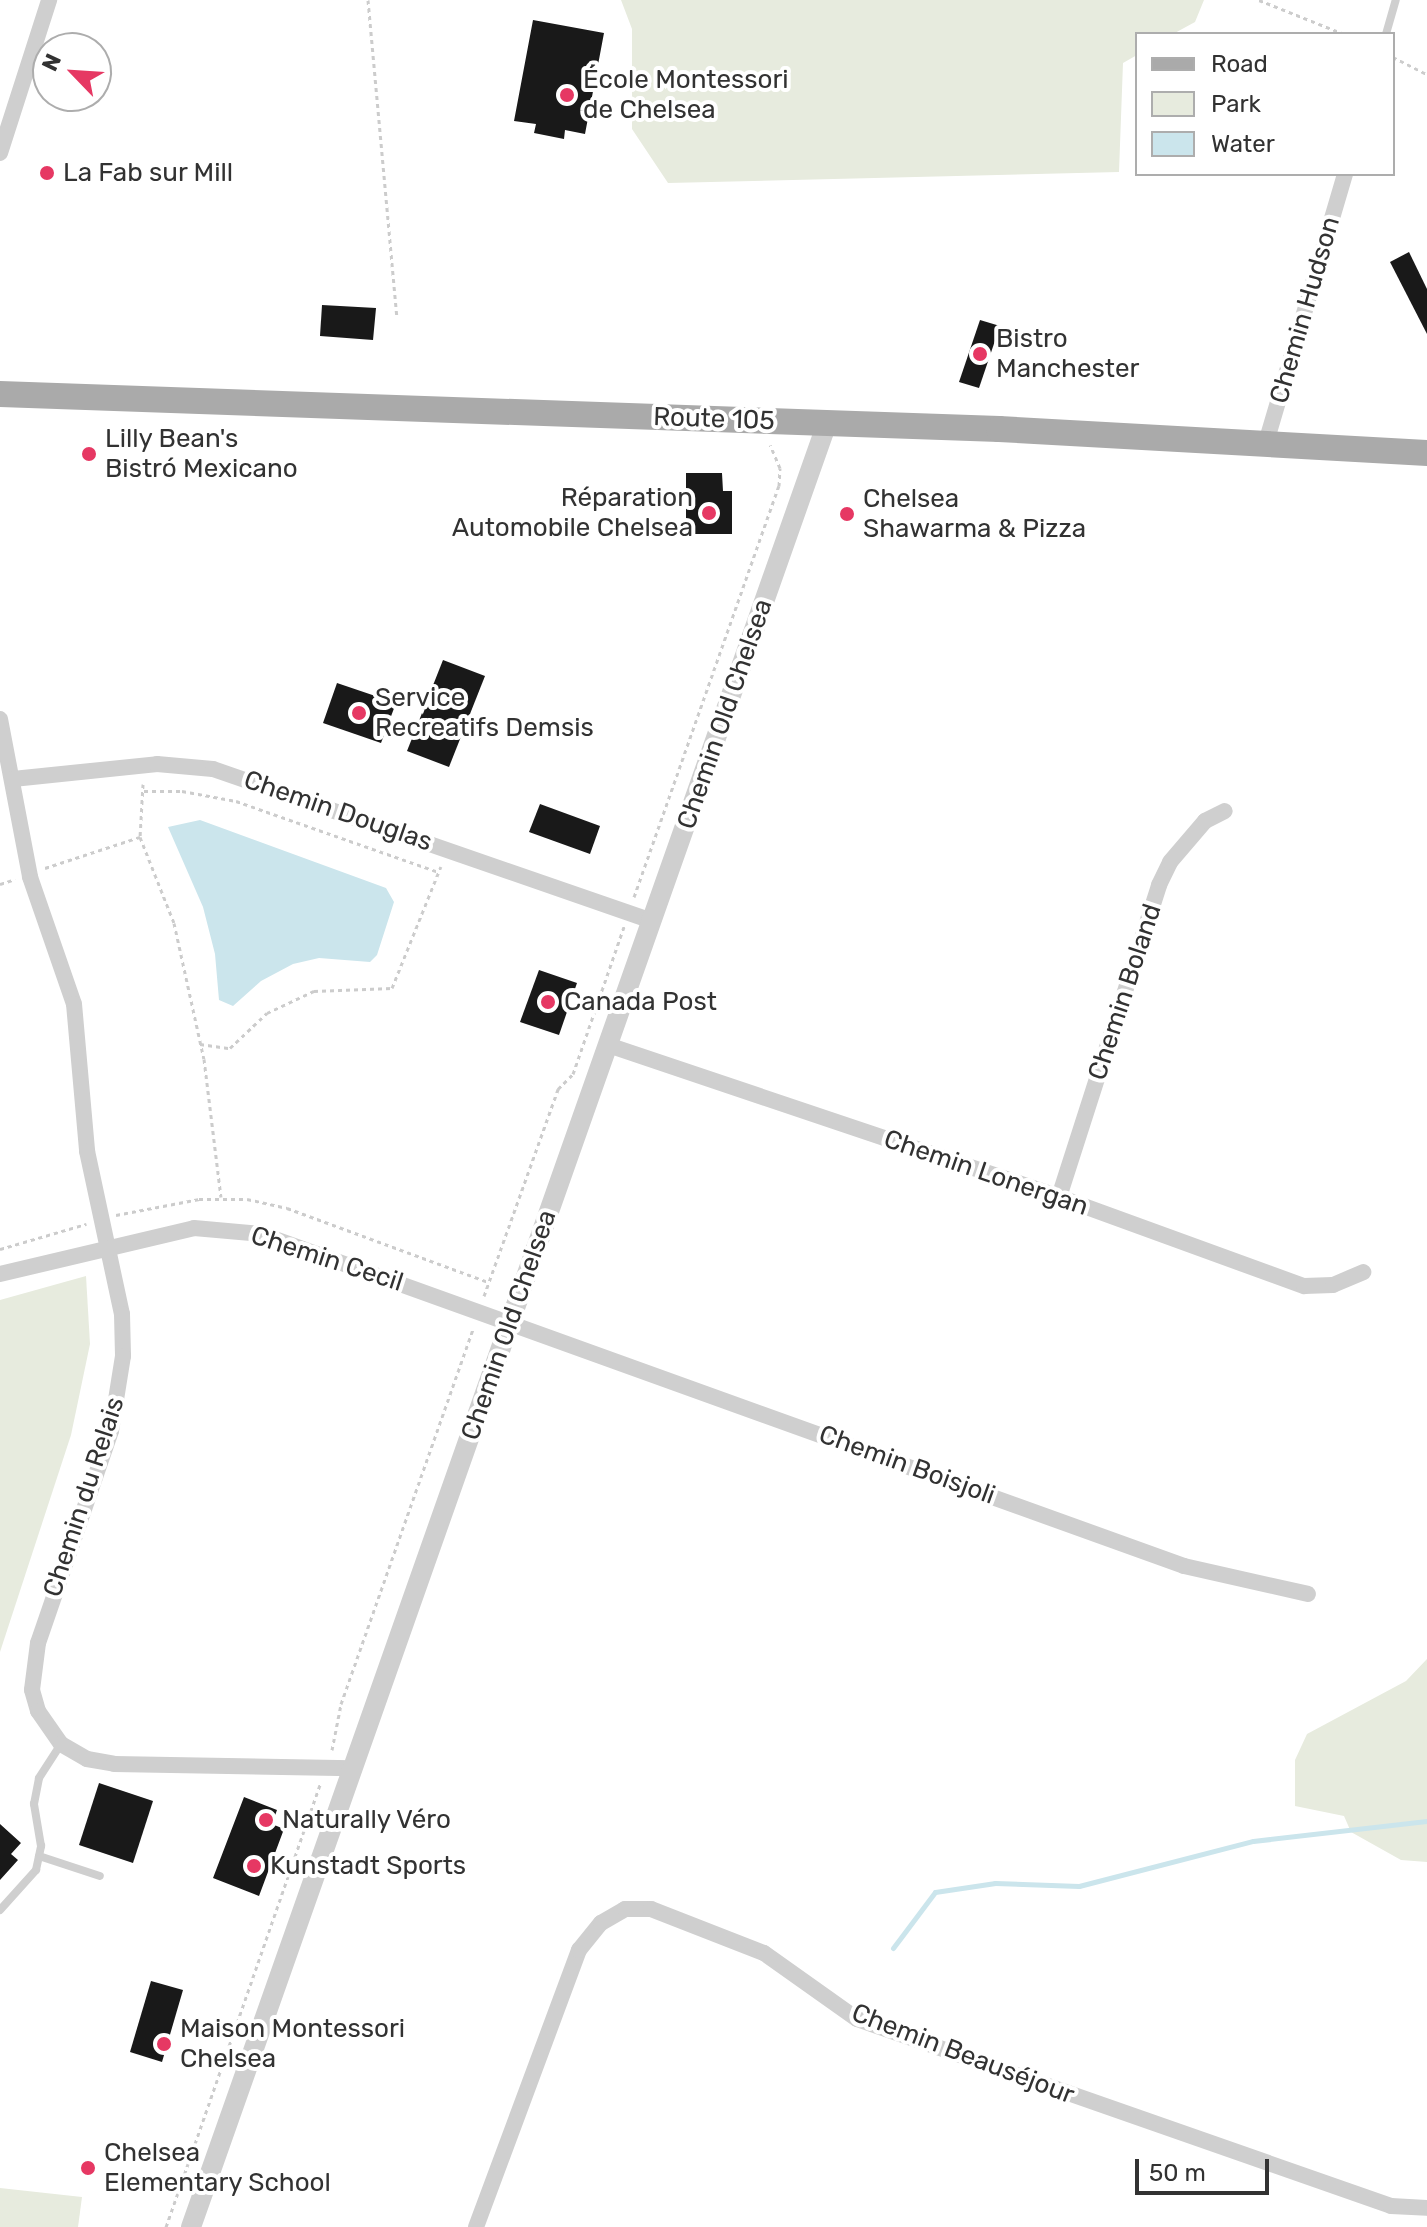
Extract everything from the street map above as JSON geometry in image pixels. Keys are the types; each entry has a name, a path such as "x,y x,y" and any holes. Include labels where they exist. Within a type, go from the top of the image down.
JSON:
{"main road":[{"name":"Route 105","path":"0,394 827,423 1427,453"}],"street":[{"path":"0,153 49,0"},
{"name":"Chemin Hudson","path":"1265,446 1344,176"},
{"name":"Chemin Old Chelsea","path":"191,2227 827,423"},
{"name":"Chemin du Relais","path":"0,719 30,874 74,1004 87,1151 122,1314 118,1393 34,1666 38,1711 61,1744 87,1759 114,1764 352,1768"},
{"name":"Chemin Douglas","path":"13,779 148,765 188,765 241,776 652,921"},
{"name":"Chemin Boland","path":"1059,1197 1159,885 1170,862 1205,821 1225,811"},
{"name":"Chemin Lonergan","path":"608,1045 1059,1197 1304,1286 1333,1285 1363,1272"},
{"name":"Chemin Cecil","path":"0,1274 109,1244 194,1228 261,1234 511,1321"},
{"name":"Chemin Boisjoli","path":"511,1321 1184,1566 1308,1594"},
{"name":"Chemin Beauséjour","path":"476,2227 579,1950 601,1923 625,1909 651,1909 764,1953 857,2019 1376,2201 1427,2208"}],"lane":[{"path":"1387,32 1396,0"},
{"path":"0,1910 36,1870 39,1856 34,1804 39,1778 61,1744"},
{"path":"39,1856 100,1876"}],"path":[{"path":"368,0 397,317"},
{"path":"1259,0 1339,32"},
{"path":"1395,58 1427,74"},
{"path":"488,1282 558,1089 573,1074 779,486 780,468 771,441"},
{"path":"148,765 142,791 140,837 174,923 200,1044 221,1199"},
{"path":"142,791 182,791 236,801 439,872"},
{"path":"0,884 140,837"},
{"path":"200,1044 230,1048 267,1013 314,991 392,988 447,849"}],"green space":[{"path":"621,0 1204,0 1195,22 1177,32 1135,32 1135,56 1123,63 1119,172 668,183 632,129 632,29"},
{"path":"86,1276 90,1344 71,1435 0,1652 0,1300"},
{"path":"1427,1659 1427,1862 1401,1860 1351,1832 1344,1816 1295,1806 1295,1760 1307,1734 1406,1681"},
{"path":"0,2188 82,2197 78,2227 0,2227"}],"water":[{"path":"200,820 386,888 394,902 377,955 370,962 319,958 293,964 261,981 233,1006 219,1000 215,954 203,907 168,827"}],"building":[{"path":"533,20 604,33 585,134 565,130 564,139 534,133 536,124 514,121"},
{"path":"1409,252 1427,289 1427,334 1390,262"},
{"path":"322,305 376,308 373,340 320,336"},
{"name":"Bistro Manchester","path":"980,320 1000,326 979,388 959,382"},
{"name":"Réparation Automobile Chelsea","path":"686,473 722,473 723,491 732,491 732,534 686,534"},
{"path":"443,660 485,676 449,767 407,751"},
{"name":"Service Recreatifs Demsis","path":"337,683 396,703 381,743 323,723"},
{"path":"540,804 600,826 590,854 529,832"},
{"name":"Canada Post","path":"539,970 577,983 559,1035 520,1022"},
{"path":"99,1783 153,1801 133,1863 79,1845"},
{"path":"244,1797 277,1810 272,1824 284,1829 259,1896 213,1878"},
{"path":"0,1824 21,1843 11,1854 18,1860 0,1880"},
{"path":"151,1981 183,1990 162,2062 130,2052"}],"waterway":[{"path":"893,1948 935,1892 995,1883 1079,1886 1253,1841 1427,1821"}],"place":[{"name":"École Montessori de Chelsea","path":"567,95"},
{"name":"La Fab sur Mill","path":"47,173"},
{"name":"Bistro Manchester","path":"980,354"},
{"name":"Lilly Bean's Bistró Mexicano","path":"89,454"},
{"name":"Réparation Automobile Chelsea","path":"709,513"},
{"name":"Chelsea Shawarma & Pizza","path":"847,514"},
{"name":"Service Recreatifs Demsis","path":"359,713"},
{"name":"Canada Post","path":"548,1002"},
{"name":"Naturally Véro","path":"266,1820"},
{"name":"Kunstadt Sports","path":"254,1866"},
{"name":"Maison Montessori Chelsea","path":"164,2044"},
{"name":"Chelsea Elementary School","path":"88,2168"}]}
